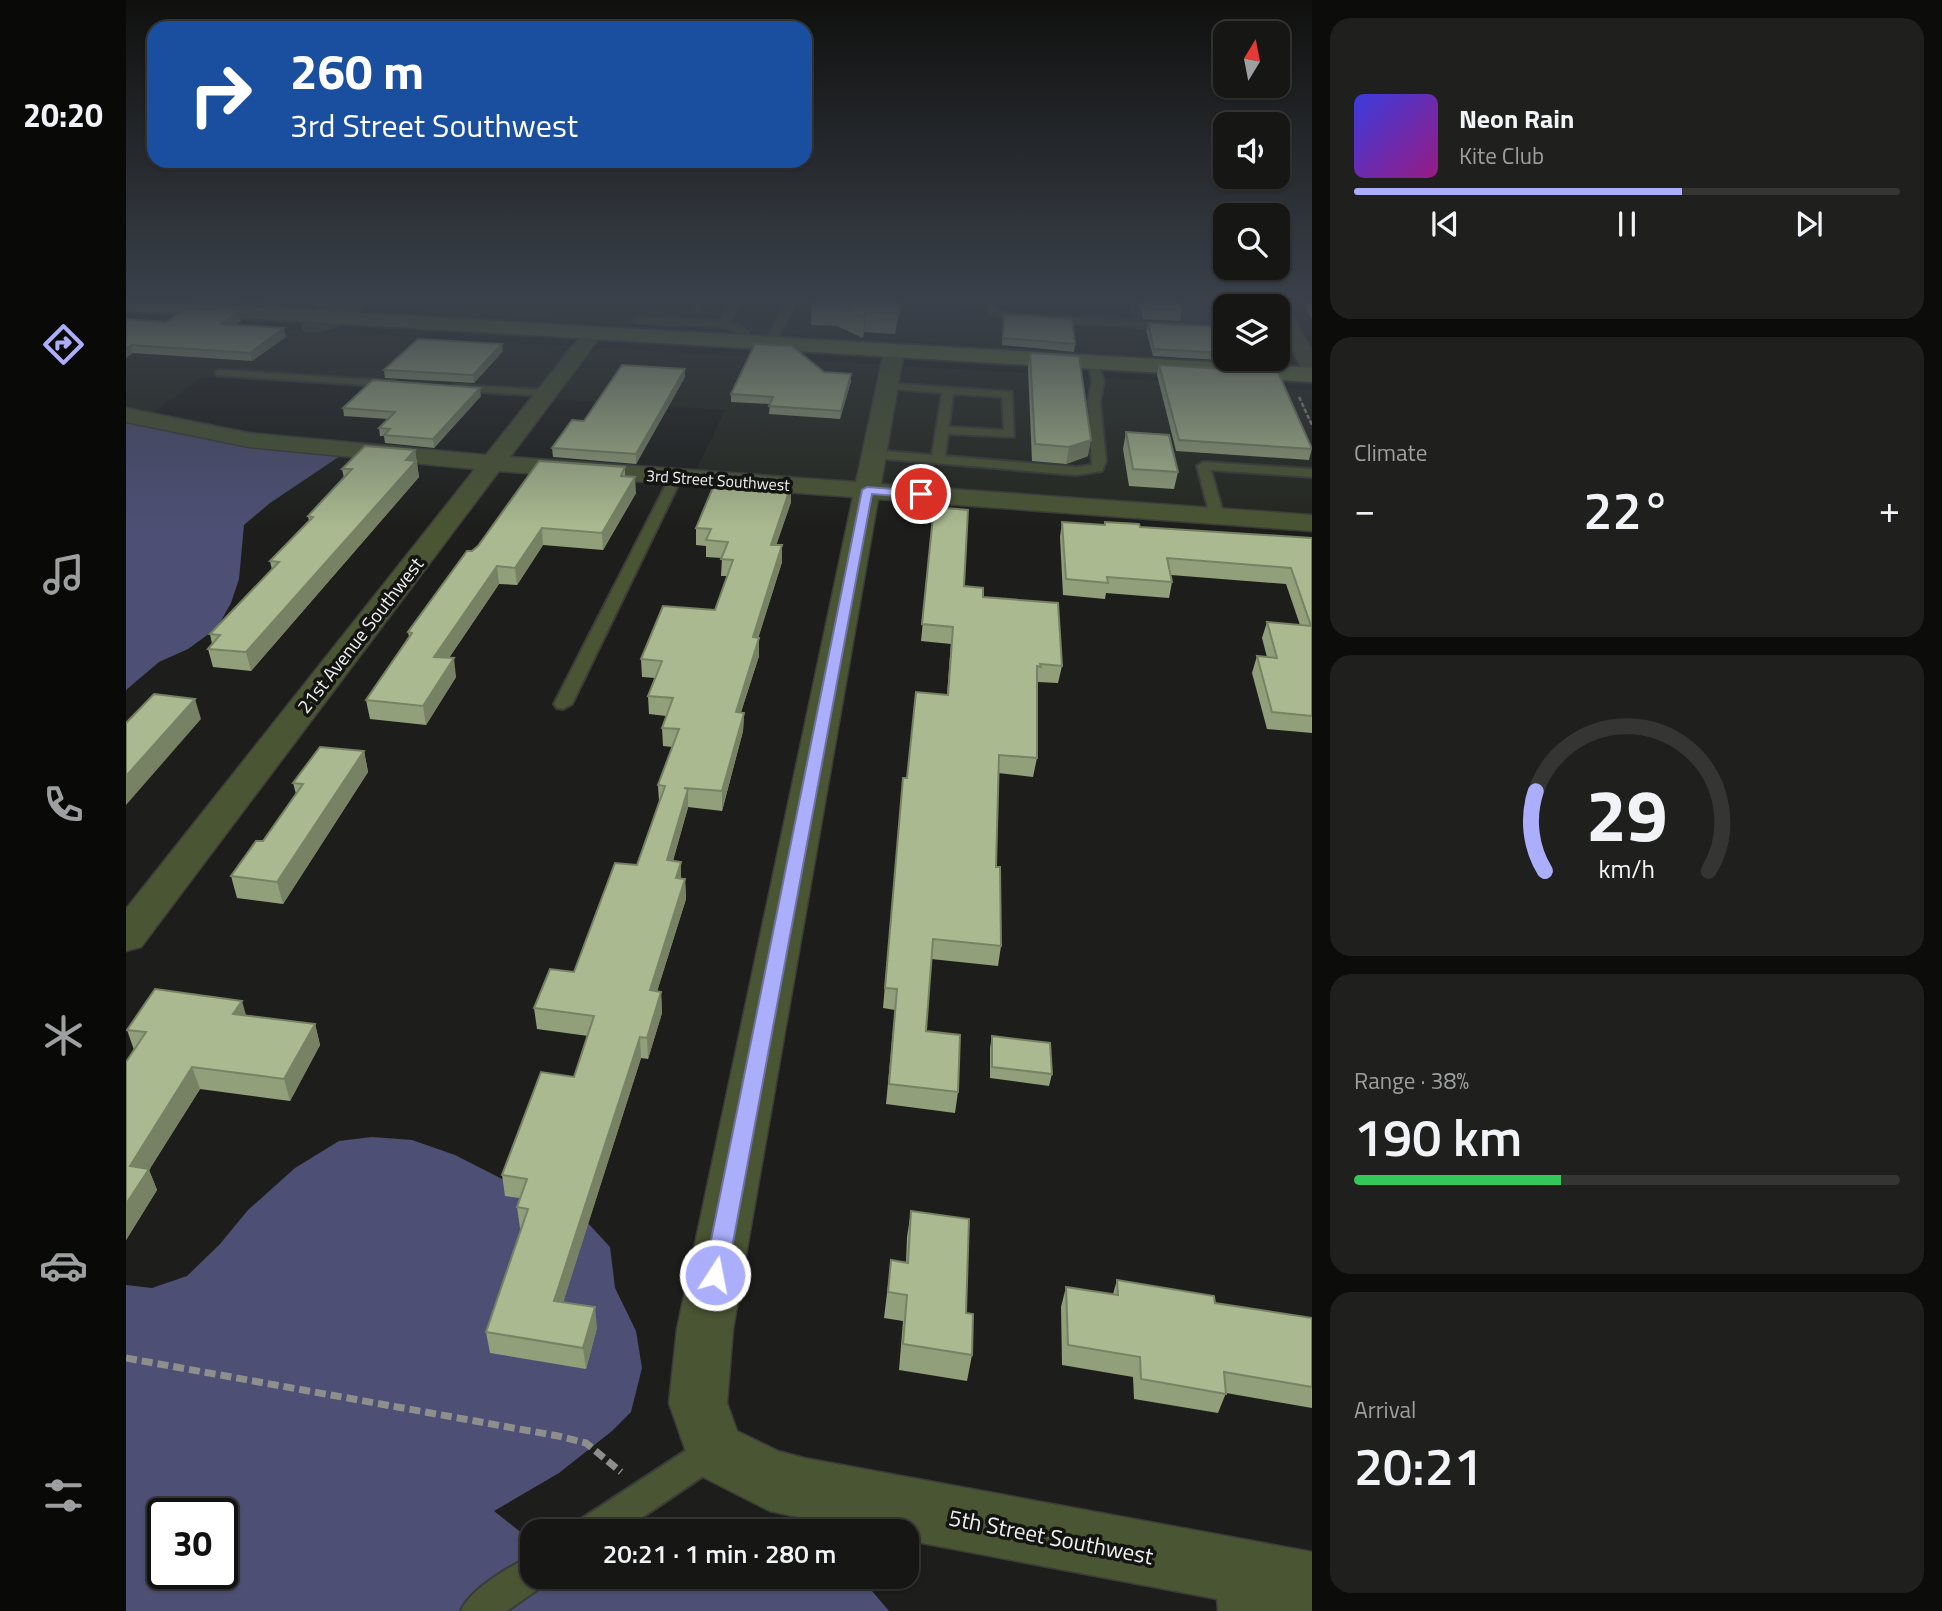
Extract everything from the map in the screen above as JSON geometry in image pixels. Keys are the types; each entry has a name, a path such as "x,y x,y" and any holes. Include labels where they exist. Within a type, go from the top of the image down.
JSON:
{"main road":[{"path":"1229,378 1312,385"}],"street":[{"name":"21st Avenue Southwest","path":"126,937 558,378"},
{"path":"714,1451 698,1404 705,1329 890,378"},
{"name":"3rd Street Southwest","path":"126,415 293,446 676,477 871,472 1217,516 1312,523"},
{"name":"5th Street Southwest","path":"714,1451 769,1480 1249,1593 1312,1585"}],"lane":[{"path":"307,378 405,384"},
{"path":"920,378 948,390 1008,394 1010,434 943,430"},
{"path":"871,472 938,458 1067,470 1097,468 1100,461 1094,402 1098,389 1096,378"},
{"path":"443,387 547,393"},
{"path":"938,458 948,390"},
{"path":"1217,516 1203,466 1312,473"},
{"path":"563,704 676,477"},
{"path":"611,1519 714,1451"},
{"path":"478,1611 520,1581"}],"path":[{"path":"126,1358 558,1436 586,1443 625,1475"}],"shaded area":[{"path":"126,378 200,378 126,432"},
{"path":"221,378 1112,378 1312,390 1312,523 693,478 725,410"},
{"path":"126,423 278,435 334,448 340,456 270,503 244,525 239,579 231,603 217,628 188,649 159,662 126,690"},
{"path":"372,1137 412,1140 455,1155 587,1222 610,1247 615,1288 636,1331 642,1368 631,1412 612,1431 559,1473 494,1511 520,1532 520,1589 870,1589 889,1611 126,1611 126,1285 152,1288 187,1276 220,1244 248,1210 295,1168 339,1141"}],"building":[{"path":"613,378 680,378 636,454 552,448 572,420 584,421"},
{"path":"739,378 850,378 841,411 769,406 773,397 731,394"},
{"path":"1031,378 1082,378 1091,440 1069,447 1035,444"},
{"path":"1163,378 1281,378 1312,449 1179,440"},
{"path":"373,380 480,388 433,439 384,435 390,429 379,428 395,412 343,408"},
{"path":"1126,432 1169,435 1178,472 1133,469"},
{"path":"365,446 415,450 406,460 416,461 246,652 208,649 220,635 210,634 279,562 270,561 313,517 308,516 352,469 342,469"},
{"path":"539,461 625,467 621,476 635,477 602,533 542,528 515,568 497,566 434,657 454,658 423,706 366,700 412,633 408,632 467,551 478,546"},
{"path":"759,484 791,486 771,545 782,545 753,637 759,638 736,712 744,713 722,791 684,788 688,789 667,860 681,862 676,878 685,879 650,990 661,992 647,1038 640,1037 554,1301 595,1307 583,1348 486,1332 528,1209 517,1207 527,1179 502,1175 541,1072 574,1077 594,1016 534,1008 550,969 574,972 615,863 637,865 665,786 658,785 679,729 662,728 673,698 648,696 662,661 641,659 663,606 715,610 733,560 721,559 728,542 706,540 711,529 696,528 714,485 757,488"},
{"path":"934,507 968,510 964,586 983,588 983,597 1058,603 1062,666 1037,666 1037,758 999,755 996,867 1000,867 1001,946 933,939 926,1031 960,1035 958,1092 889,1084 897,989 885,988 903,778 907,778 916,692 948,695 953,627 922,624"},
{"path":"1062,522 1139,524 1140,527 1312,538 1312,716 1272,712 1257,656 1277,658 1267,622 1311,626 1291,568 1167,558 1172,582 1107,577 1108,583 1066,579"},
{"path":"154,694 195,699 126,776 126,723"},
{"path":"320,747 364,751 277,882 231,876 256,841 263,841 303,784 293,783"},
{"path":"155,989 242,1001 233,1014 315,1024 284,1079 192,1067 130,1166 149,1169 126,1204 126,1062 146,1032 127,1030"},
{"path":"992,1036 1050,1043 1052,1074 992,1067"},
{"path":"911,1211 969,1219 966,1313 973,1314 972,1355 903,1344 907,1295 888,1292 891,1260 908,1263"},
{"path":"1117,1280 1214,1296 1215,1303 1312,1318 1312,1387 1224,1372 1226,1394 1141,1379 1140,1357 1068,1345 1066,1287 1118,1295"}],"route":[{"path":"715,1275 867,490 921,494"}]}
